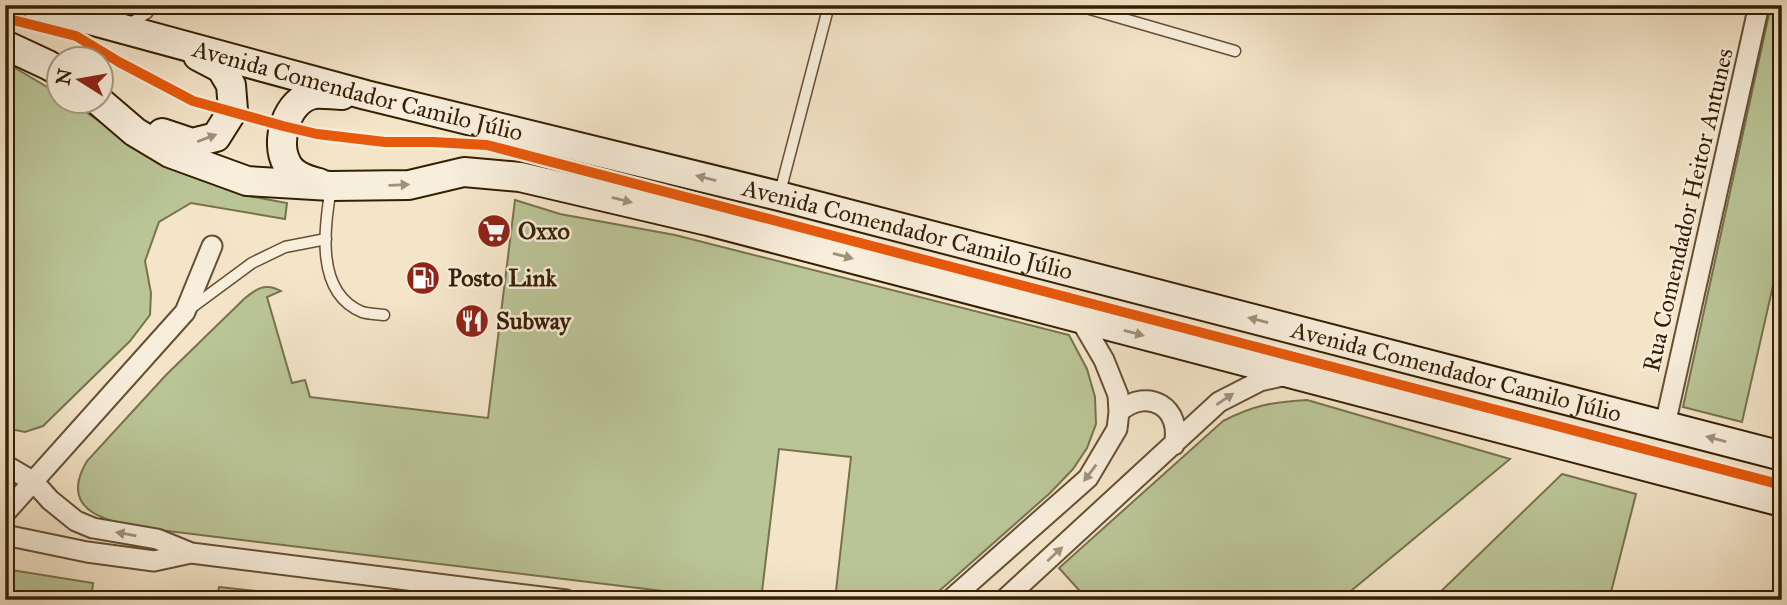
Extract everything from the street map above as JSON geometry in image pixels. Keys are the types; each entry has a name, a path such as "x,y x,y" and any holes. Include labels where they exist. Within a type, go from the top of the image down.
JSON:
{"main road":[{"name":"Avenida Comendador Camilo Júlio","path":"35,5 366,95 779,196 1782,456"},
{"path":"116,105 158,132 192,143 216,136 233,110 231,85 221,68 171,42"},
{"path":"5,46 46,64"},
{"path":"331,186 301,178 287,165 282,151 284,126 296,104 313,94 366,95"},
{"name":"Avenida Comendador Camilo Júlio","path":"116,114 135,132 170,153 247,181 331,186 409,185 464,172 520,177 708,221 1782,502"}],"street":[{"name":"Rua Comendador Heitor Antunes","path":"1665,425 1759,5"},
{"path":"38,543 19,529 6,511 185,312 212,246"},
{"path":"950,600 1088,478 1117,429 1118,395 1111,376 1080,318"},
{"path":"1004,600 1219,402 1260,381 1292,374"},
{"path":"1119,412 1135,401 1151,400 1163,405 1170,413 1177,432 1174,445"},
{"path":"5,465 34,482 76,521 93,528 157,539 191,553 566,600"},
{"path":"5,536 154,561 191,553"}],"lane":[{"path":"120,29 147,13 153,5"},
{"path":"779,196 829,5"},
{"path":"1076,5 1235,51"},
{"path":"331,186 326,264 335,286 348,302 363,312 384,315"},
{"path":"185,312 252,263 285,247 326,239"}],"green space":[{"path":"1771,5 1782,5 1782,246 1742,422 1683,407"},
{"path":"5,62 46,86 46,116 92,116 139,148 195,175 243,195 287,203 285,219 191,203 159,222 145,261 151,293 150,315 130,341 43,426 25,432 5,428"},
{"path":"515,200 560,214 675,235 1069,335 1087,369 1095,397 1096,424 1087,448 1073,469 1050,493 929,600 835,600 851,457 779,449 761,600 737,600 143,528 100,517 82,502 78,491 79,478 87,461 166,375 244,299 265,287 281,291 267,297 292,383 305,380 310,397 488,418"},
{"path":"1307,400 1510,459 1340,600 1088,600 1059,568 1223,421 1264,405"},
{"path":"1562,474 1636,494 1609,600 1432,600"},
{"path":"5,569 93,583 91,600 5,600"},
{"path":"219,587 340,600 217,600"}],"cycle path":[{"path":"5,18 76,36 193,101 283,126 317,134 385,142 487,145 1782,485"}],"place":[{"name":"Oxxo","path":"494,231"},
{"name":"Posto Link","path":"423,278"},
{"name":"Subway","path":"472,321"}]}
